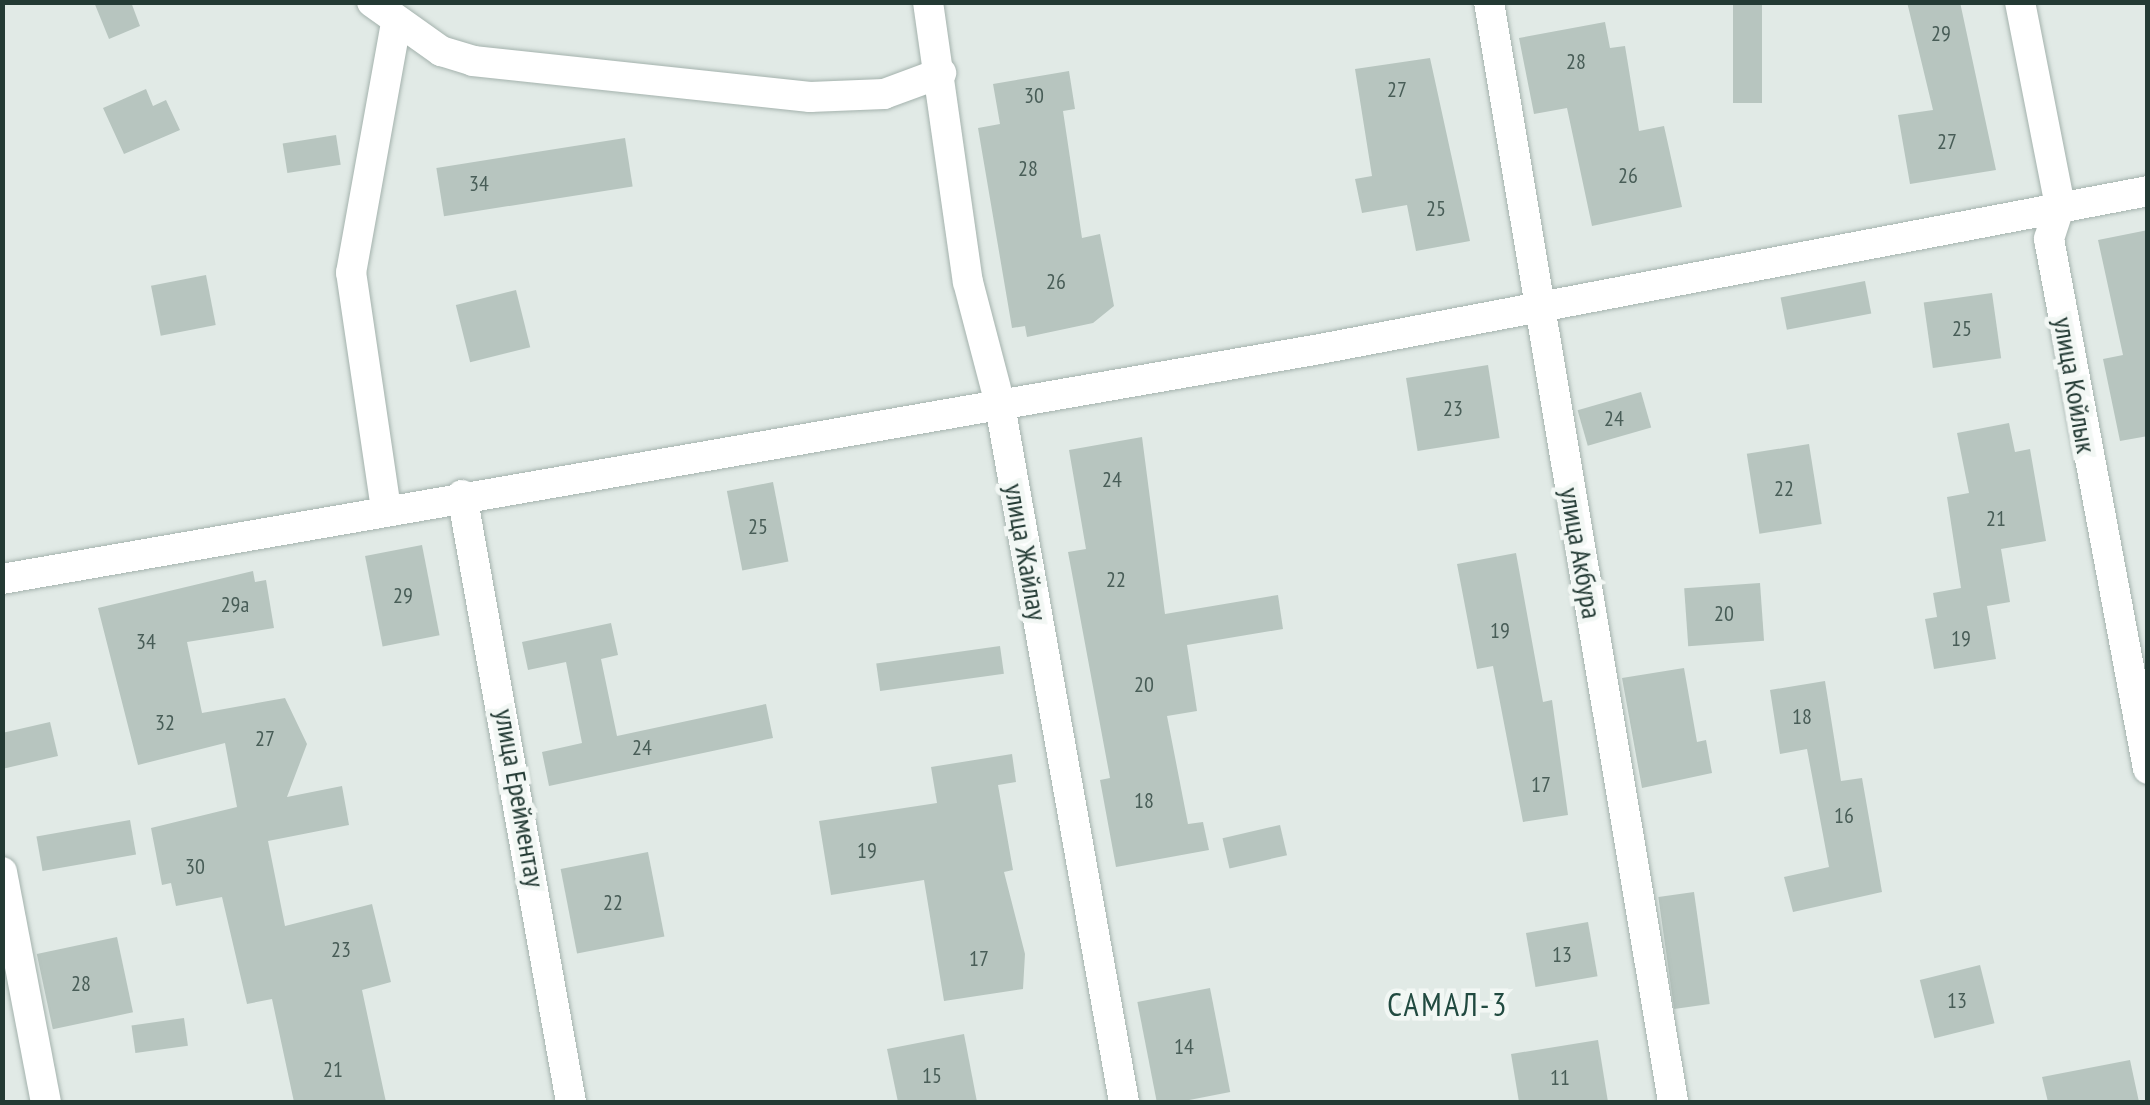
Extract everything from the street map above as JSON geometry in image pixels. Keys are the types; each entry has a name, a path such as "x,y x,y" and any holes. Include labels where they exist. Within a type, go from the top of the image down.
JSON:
{"street":[{"path":"372,2 396,24 473,61 810,97 884,94 941,73"},
{"name":"улица Жайлау","path":"928,2 968,282 998,400 1124,1102"},
{"name":"улица Акбура","path":"1488,2 1673,1102"},
{"name":"улица Койлык","path":"2020,2 2060,205 2049,239 2148,769"},
{"path":"386,508 351,274 396,24"},
{"path":"2,579 998,400 1540,308 2148,190"},
{"name":"улица Ерейментау","path":"462,495 570,1102"},
{"path":"2,872 46,1102"}],"building":[{"path":"94,2 131,2 140,26 109,39"},
{"path":"1733,2 1762,2 1762,103 1733,103"},
{"path":"1907,2 1960,2 1996,170 1910,184 1898,115 1933,110"},
{"path":"1605,22 1610,48 1625,46 1639,131 1664,126 1682,207 1592,226 1567,108 1534,114 1519,38"},
{"path":"1430,58 1470,241 1416,251 1407,205 1362,213 1355,179 1372,176 1355,69"},
{"path":"1069,71 1075,109 1063,111 1082,238 1100,234 1114,306 1093,323 1027,337 1025,326 1012,328 978,128 1000,124 993,84"},
{"path":"146,89 153,106 166,100 180,130 124,154 103,108"},
{"path":"336,135 341,165 287,173 283,143"},
{"path":"625,138 633,186 444,216 436,168"},
{"path":"2148,230 2148,436 2120,441 2103,359 2123,355 2098,240"},
{"path":"206,275 216,325 161,336 151,286"},
{"path":"1865,281 1871,313 1787,330 1781,297"},
{"path":"516,290 530,347 470,362 456,305"},
{"path":"1992,293 2001,358 1933,368 1924,303"},
{"path":"1488,365 1500,438 1418,451 1406,378"},
{"path":"1641,392 1651,428 1588,446 1578,410"},
{"path":"2009,423 2015,452 2030,449 2046,541 2001,549 2010,602 1987,606 1996,659 1934,669 1925,619 1937,617 1933,593 1961,588 1947,497 1969,493 1957,433"},
{"path":"1142,437 1165,614 1278,595 1283,629 1187,645 1197,711 1167,716 1188,824 1203,822 1209,850 1116,867 1100,780 1110,778 1068,552 1086,549 1069,450"},
{"path":"1809,444 1822,524 1759,534 1747,454"},
{"path":"773,482 788,562 742,570 727,491"},
{"path":"422,545 440,635 383,646 365,556"},
{"path":"1516,553 1543,702 1552,700 1568,815 1523,822 1493,666 1477,669 1457,564"},
{"path":"253,571 255,582 266,580 274,628 187,642 202,713 285,698 307,744 287,797 342,786 349,825 268,841 285,926 372,904 391,982 362,990 386,1102 294,1102 272,999 247,1004 222,897 176,906 171,883 162,885 151,828 237,807 225,743 138,765 98,608"},
{"path":"1760,583 1764,641 1688,646 1684,588"},
{"path":"611,623 618,655 601,659 617,736 766,704 773,738 549,786 542,752 582,743 566,662 528,670 522,642"},
{"path":"1000,646 1004,674 880,691 876,663"},
{"path":"1684,668 1697,742 1706,740 1712,773 1642,788 1622,678"},
{"path":"1825,681 1841,781 1862,778 1882,892 1793,912 1784,877 1829,867 1807,749 1780,754 1770,690"},
{"path":"50,722 58,756 2,769 2,733"},
{"path":"1012,754 1016,782 998,785 1013,870 1004,872 1025,954 1023,989 944,1001 924,880 831,895 819,821 937,803 931,767"},
{"path":"130,820 136,854 43,871 36,836"},
{"path":"1280,825 1287,855 1229,868 1223,838"},
{"path":"648,852 664,936 577,953 561,869"},
{"path":"1694,892 1710,1004 1674,1009 1658,897"},
{"path":"1588,922 1598,976 1536,987 1526,933"},
{"path":"117,937 133,1012 53,1029 37,954"},
{"path":"1980,965 1995,1023 1934,1038 1920,980"},
{"path":"1210,988 1230,1092 1157,1102 1137,1002"},
{"path":"184,1018 188,1046 135,1053 132,1025"},
{"path":"964,1034 977,1102 898,1102 887,1049"},
{"path":"1598,1040 1608,1102 1519,1102 1511,1054"},
{"path":"2130,1060 2139,1102 2048,1102 2042,1077"}],"district":[{"name":"САМАЛ-3","path":"1448,1004"}]}
